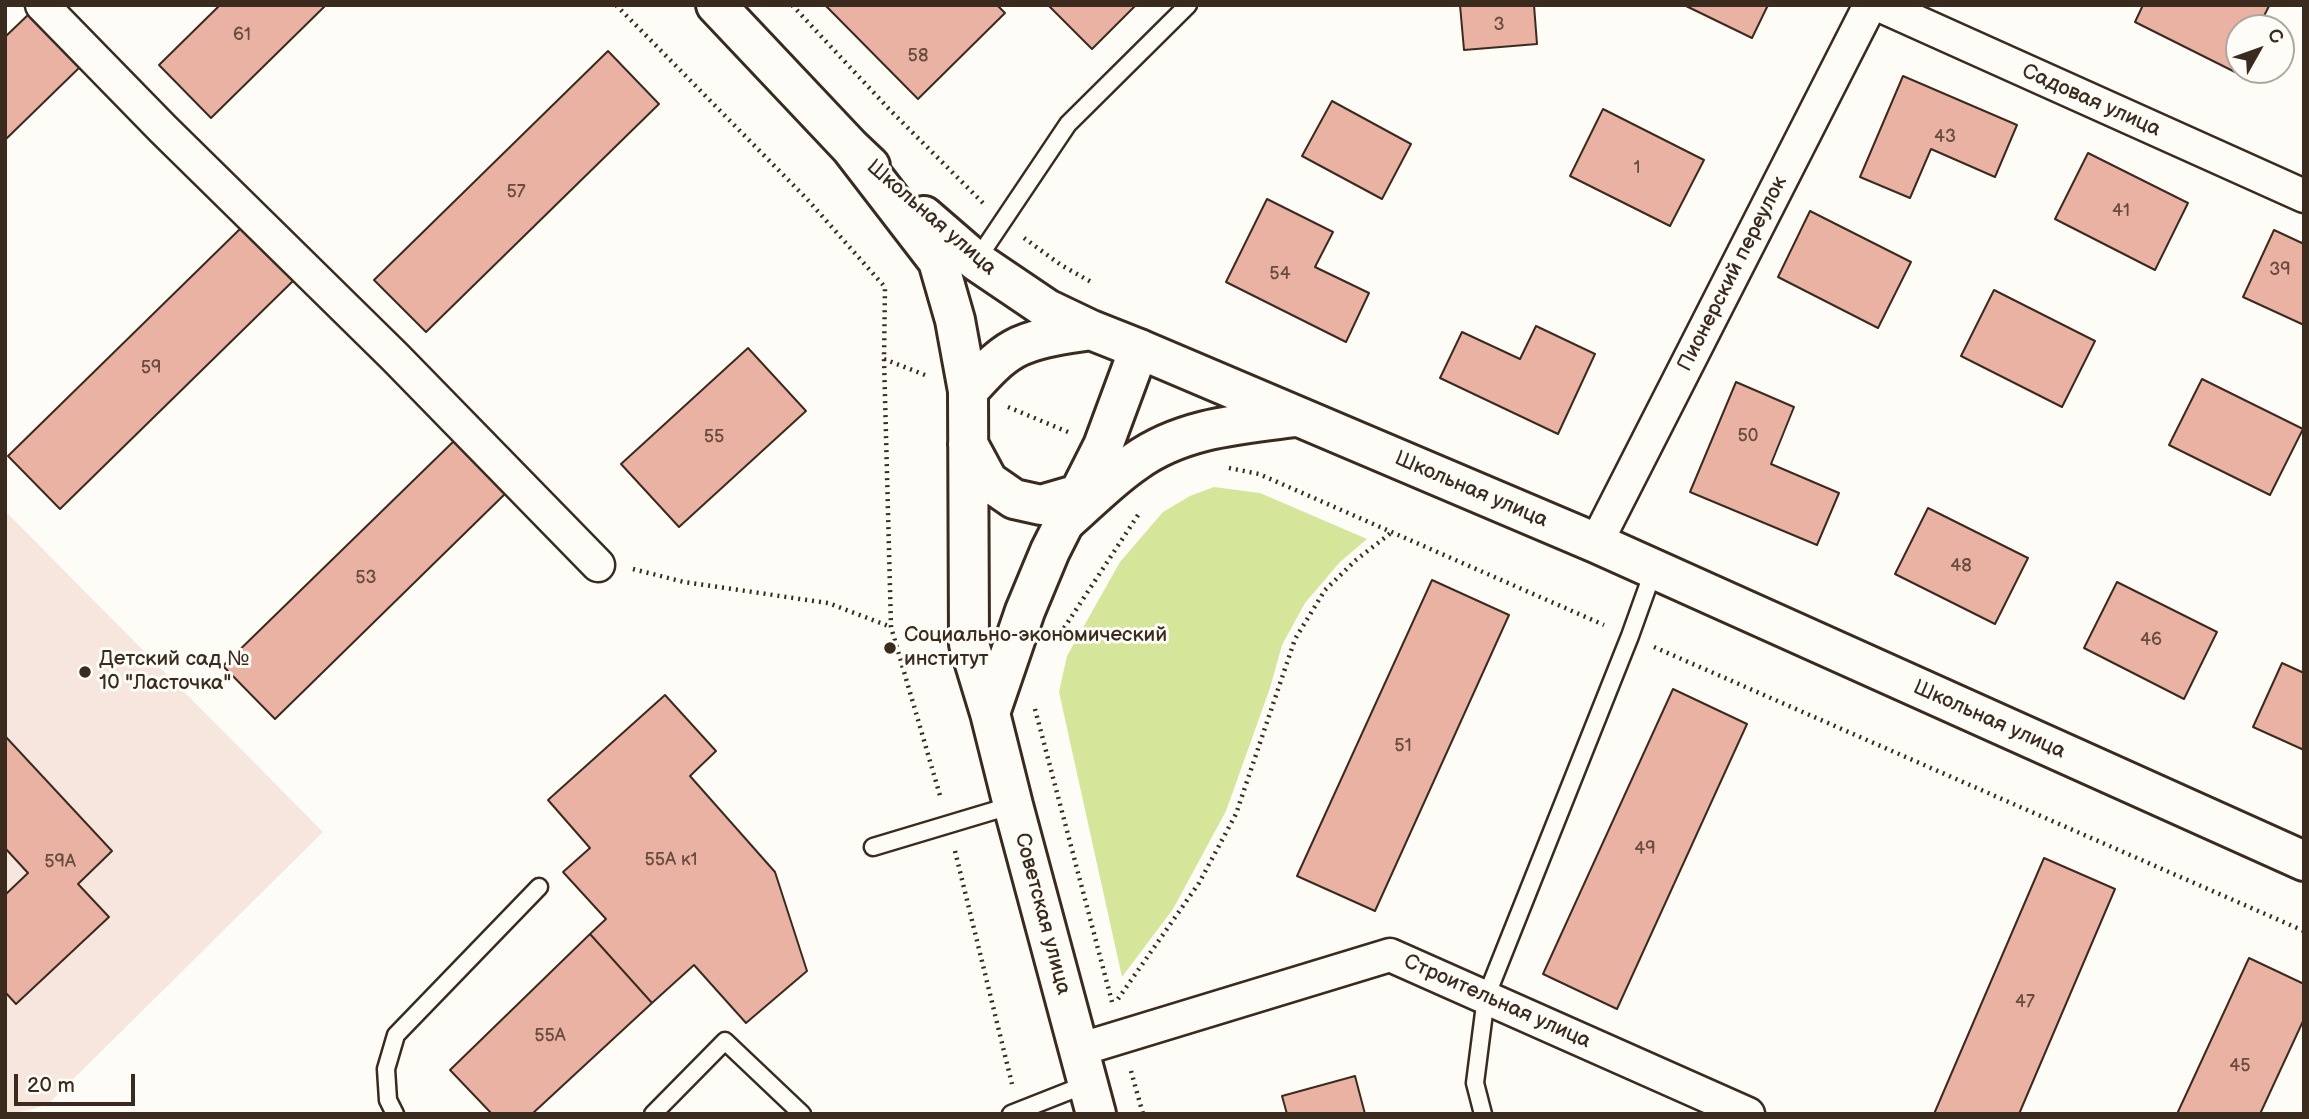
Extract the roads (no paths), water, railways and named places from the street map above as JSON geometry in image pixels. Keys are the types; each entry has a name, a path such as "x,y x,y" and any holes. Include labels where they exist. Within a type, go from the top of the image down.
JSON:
{"main road":[{"name":"Школьная улица","path":"716,5 851,148 976,261 1047,309 1090,330 1595,543 2304,861"},
{"name":"Советская улица","path":"851,148 938,261 955,320 968,391 970,644 1087,1083"},
{"path":"968,391 992,365 1015,348 1049,337 1090,330"},
{"path":"990,713 1025,611 1102,446 1139,349"},
{"path":"968,444 988,481 1014,499 1072,508 1135,461 1176,439 1220,427 1298,417"}],"street":[{"path":"42,5 163,129 395,357 598,565"},
{"name":"Пионерский переулок","path":"1595,543 1870,5"},
{"name":"Садовая улица","path":"1879,5 2303,195"},
{"name":"Строительная улица","path":"1087,1083 1122,1037 1390,955 1748,1114"}],"lane":[{"path":"976,261 1068,124 1188,5"},
{"path":"1483,1114 1475,1083 1486,997 1630,636 1654,569"},
{"path":"873,847 1013,805"},
{"path":"395,1114 388,1100 386,1069 396,1035 539,887"},
{"path":"653,1114 725,1041 802,1114"},
{"path":"1015,1112 1087,1083"}],"place":[{"name":"Социально-экономический институт","path":"890,648"},
{"name":"Детский сад № 10 \"Ласточка\"","path":"85,672"}]}
